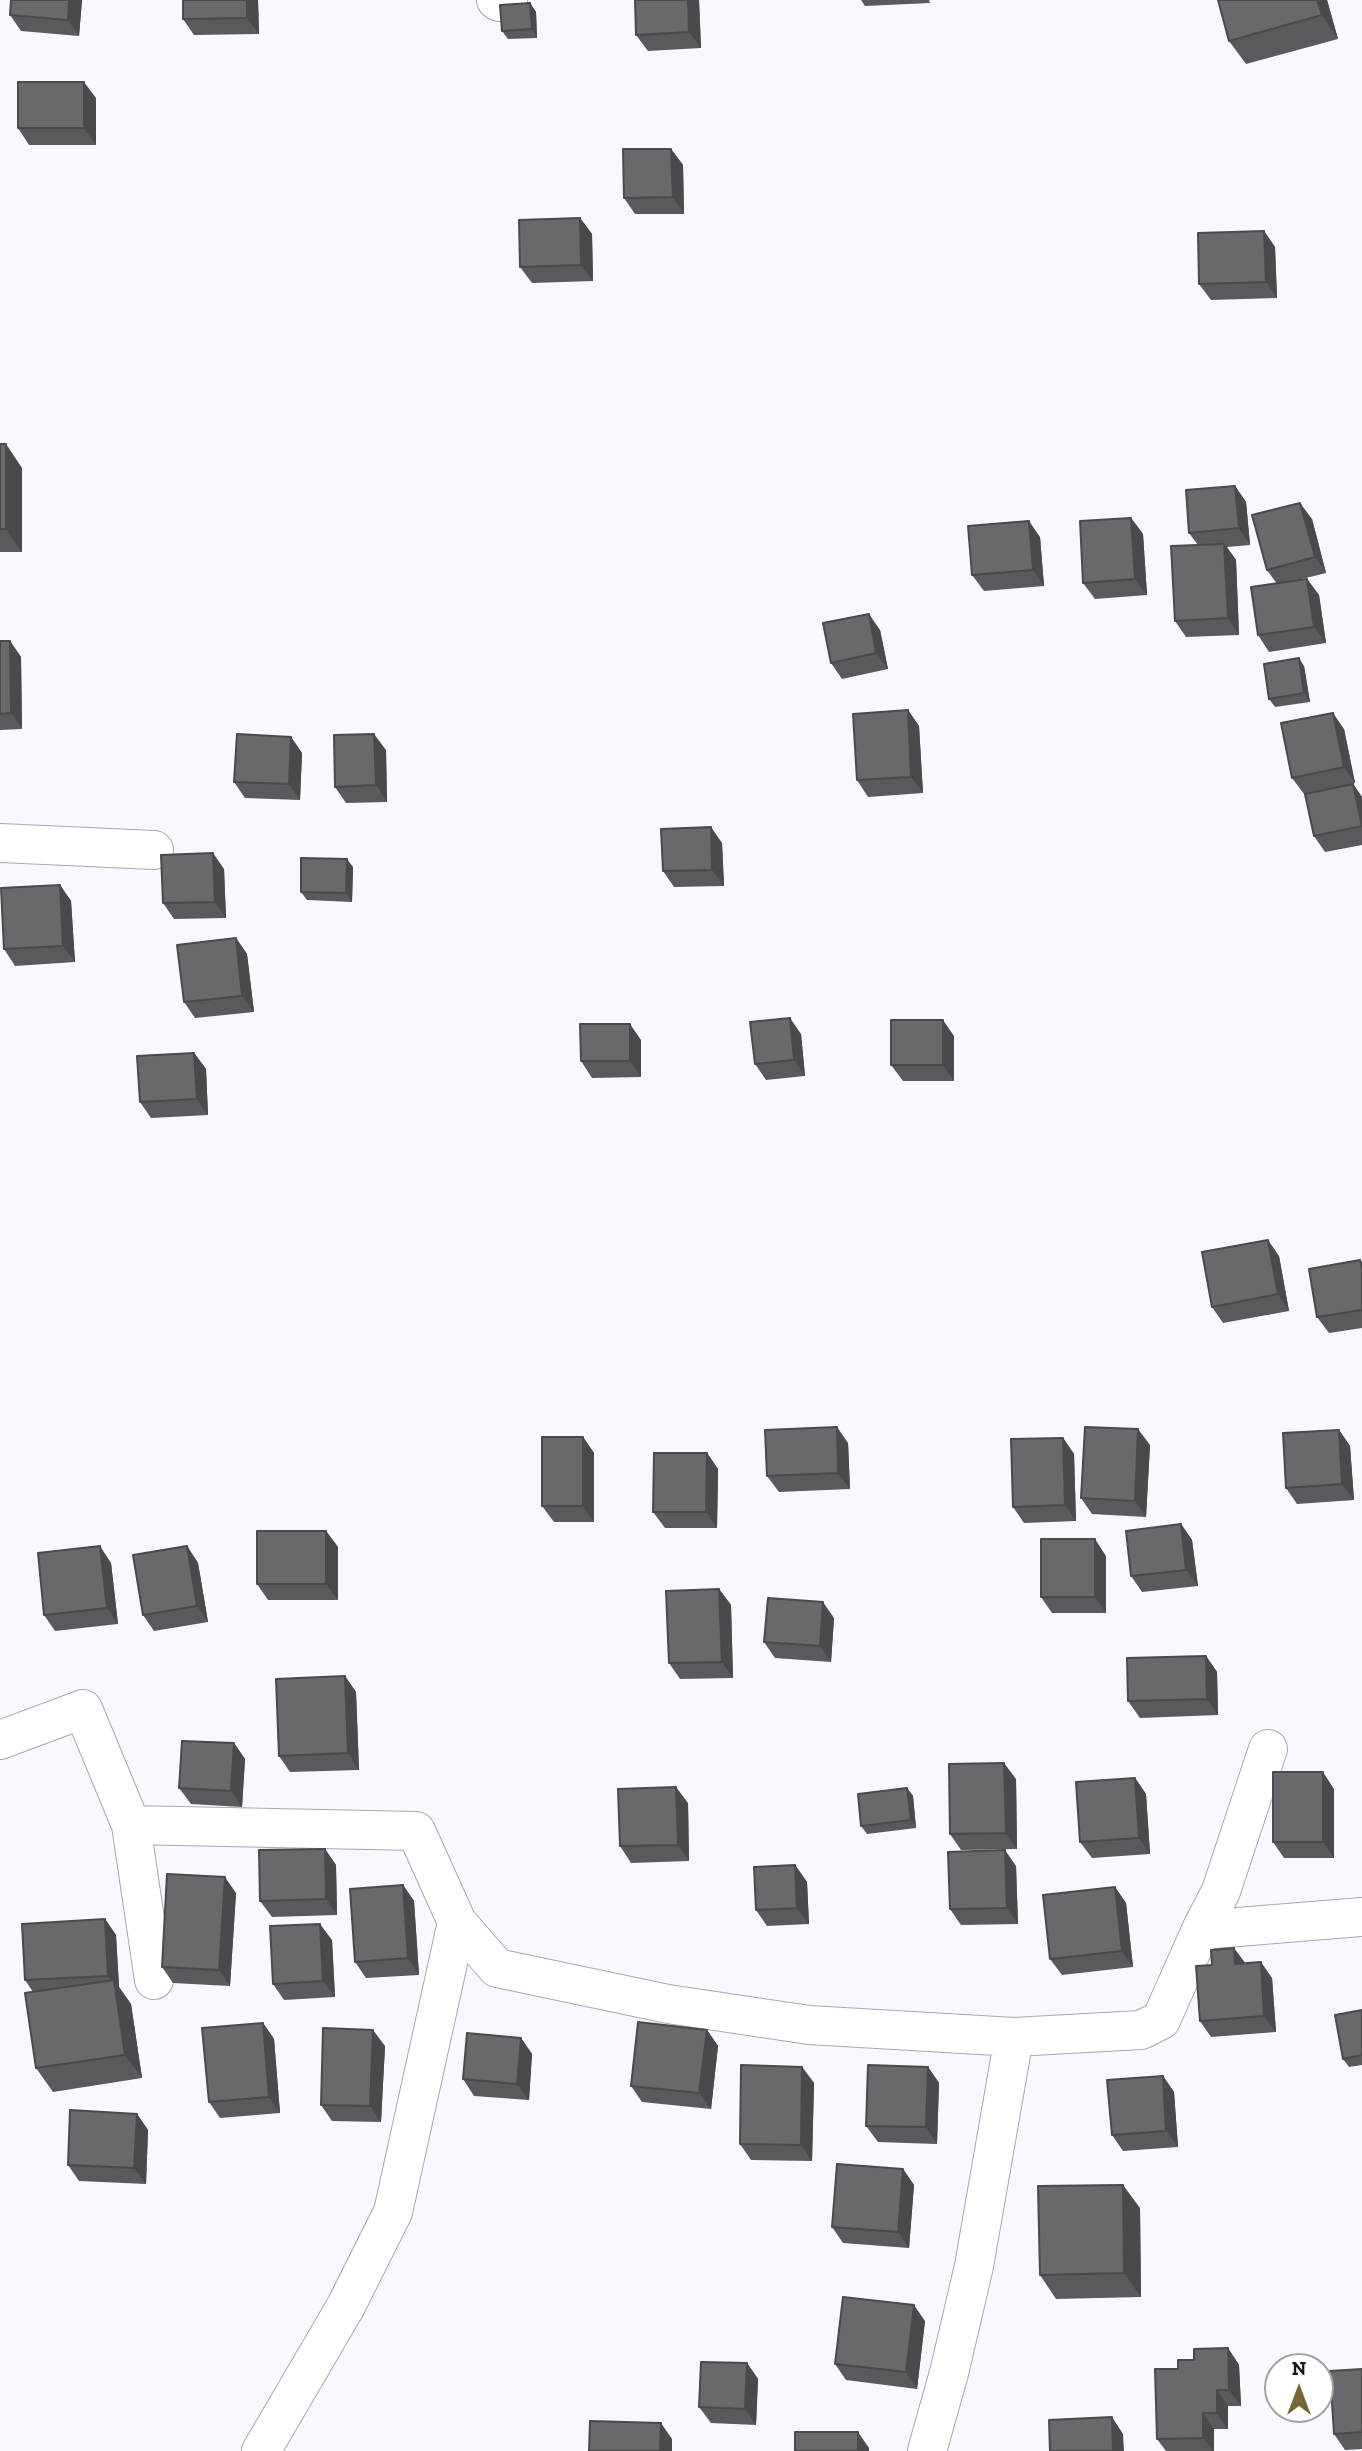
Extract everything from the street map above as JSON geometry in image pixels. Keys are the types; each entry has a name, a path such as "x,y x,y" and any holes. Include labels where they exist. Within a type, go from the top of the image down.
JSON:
{"street":[{"path":"496,0 508,0"},
{"path":"0,843 154,850"},
{"path":"0,1740 83,1709 131,1825 154,1980"},
{"path":"131,1825 416,1831 457,1922 497,1968 668,2004 808,2025 1014,2037 1141,2030 1161,2020 1221,1891 1268,1749"},
{"path":"1201,1930 1362,1917"},
{"path":"261,2451 346,2306 393,2212 457,1922"},
{"path":"927,2451 949,2373 974,2266 1014,2037"}],"building":[{"path":"11,0 69,0 68,20 10,15"},
{"path":"183,0 247,0 247,18 183,19"},
{"path":"635,0 688,0 689,32 636,35"},
{"path":"1218,0 1317,0 1322,15 1229,41"},
{"path":"530,3 532,29 502,31 500,5"},
{"path":"18,82 84,82 84,128 18,128"},
{"path":"623,149 671,149 673,197 624,198"},
{"path":"580,218 581,265 520,267 519,220"},
{"path":"1264,231 1266,282 1199,284 1198,233"},
{"path":"0,444 6,444 6,529 0,529"},
{"path":"1235,486 1239,528 1189,533 1186,490"},
{"path":"1300,503 1315,557 1267,570 1252,515"},
{"path":"1131,518 1135,579 1083,583 1080,521"},
{"path":"1029,521 1033,570 972,575 968,526"},
{"path":"1224,544 1228,618 1175,621 1171,546"},
{"path":"1307,579 1314,627 1258,635 1251,587"},
{"path":"869,614 876,653 831,663 823,623"},
{"path":"0,641 10,641 11,713 0,714"},
{"path":"1299,658 1304,693 1269,699 1264,664"},
{"path":"908,710 911,777 857,780 853,714"},
{"path":"1333,713 1344,767 1292,778 1281,723"},
{"path":"237,734 291,737 289,784 234,782"},
{"path":"374,734 376,785 335,787 334,735"},
{"path":"1353,784 1362,826 1314,836 1305,794"},
{"path":"711,827 712,870 663,871 661,829"},
{"path":"213,853 215,902 163,903 161,855"},
{"path":"301,858 347,859 346,893 301,892"},
{"path":"60,885 63,946 4,949 1,888"},
{"path":"236,938 242,996 184,1002 177,945"},
{"path":"790,1018 794,1060 755,1064 750,1022"},
{"path":"891,1020 943,1020 943,1065 891,1065"},
{"path":"580,1024 630,1024 630,1061 581,1061"},
{"path":"194,1053 197,1099 140,1102 137,1056"},
{"path":"1268,1240 1278,1294 1212,1307 1202,1252"},
{"path":"1360,1260 1362,1310 1317,1317 1309,1269"},
{"path":"837,1427 838,1473 767,1476 765,1430"},
{"path":"1085,1427 1138,1429 1135,1501 1081,1498"},
{"path":"1339,1430 1342,1484 1286,1488 1283,1433"},
{"path":"542,1437 583,1437 583,1506 542,1506"},
{"path":"1063,1438 1065,1505 1013,1507 1011,1439"},
{"path":"654,1453 707,1453 706,1512 653,1512"},
{"path":"1181,1524 1186,1570 1131,1576 1126,1531"},
{"path":"257,1531 326,1531 326,1584 257,1584"},
{"path":"1041,1539 1095,1539 1095,1597 1041,1597"},
{"path":"100,1546 107,1608 44,1615 38,1553"},
{"path":"187,1546 197,1606 143,1615 133,1555"},
{"path":"719,1589 722,1662 669,1663 666,1591"},
{"path":"768,1598 823,1602 820,1646 764,1642"},
{"path":"1206,1656 1207,1699 1128,1701 1127,1658"},
{"path":"345,1676 348,1753 279,1756 276,1679"},
{"path":"182,1741 234,1743 231,1791 179,1788"},
{"path":"1004,1763 1006,1833 950,1834 949,1764"},
{"path":"1273,1772 1323,1772 1323,1842 1273,1842"},
{"path":"1135,1778 1139,1838 1080,1842 1076,1782"},
{"path":"676,1787 678,1845 620,1846 618,1789"},
{"path":"907,1788 911,1820 861,1826 858,1794"},
{"path":"325,1849 326,1899 260,1901 259,1850"},
{"path":"1005,1850 1007,1908 950,1909 948,1852"},
{"path":"795,1865 797,1908 756,1910 754,1867"},
{"path":"167,1874 225,1877 219,1970 162,1967"},
{"path":"403,1885 408,1958 355,1962 350,1889"},
{"path":"1115,1887 1122,1951 1050,1959 1043,1895"},
{"path":"105,1919 108,1976 25,1980 22,1924"},
{"path":"320,1924 323,1981 273,1984 270,1926"},
{"path":"1234,1948 1235,1964 1261,1962 1264,2016 1200,2021 1196,1966 1212,1965 1211,1950"},
{"path":"114,1980 125,2055 36,2068 25,1993"},
{"path":"1362,2010 1362,2055 1343,2059 1335,2015"},
{"path":"638,2022 707,2030 699,2093 631,2086"},
{"path":"263,2023 269,2097 209,2102 202,2028"},
{"path":"323,2028 373,2030 370,2106 321,2105"},
{"path":"467,2033 521,2038 517,2084 463,2079"},
{"path":"741,2065 802,2067 801,2145 740,2144"},
{"path":"868,2065 928,2067 926,2127 866,2126"},
{"path":"1163,2076 1166,2131 1112,2135 1107,2080"},
{"path":"70,2110 137,2114 134,2168 68,2165"},
{"path":"837,2164 903,2169 898,2232 832,2227"},
{"path":"1123,2185 1124,2273 1040,2275 1038,2186"},
{"path":"843,2297 914,2305 906,2372 835,2364"},
{"path":"1228,2348 1229,2390 1217,2390 1217,2413 1203,2413 1203,2438 1157,2439 1155,2369 1178,2369 1178,2360 1194,2360 1194,2349"},
{"path":"701,2362 747,2363 745,2409 699,2407"},
{"path":"1362,2369 1362,2432 1334,2434 1334,2371"},
{"path":"1112,2417 1113,2451 1050,2451 1049,2420"},
{"path":"590,2421 661,2423 660,2451 589,2451"},
{"path":"795,2432 858,2432 858,2451 795,2451"}]}
